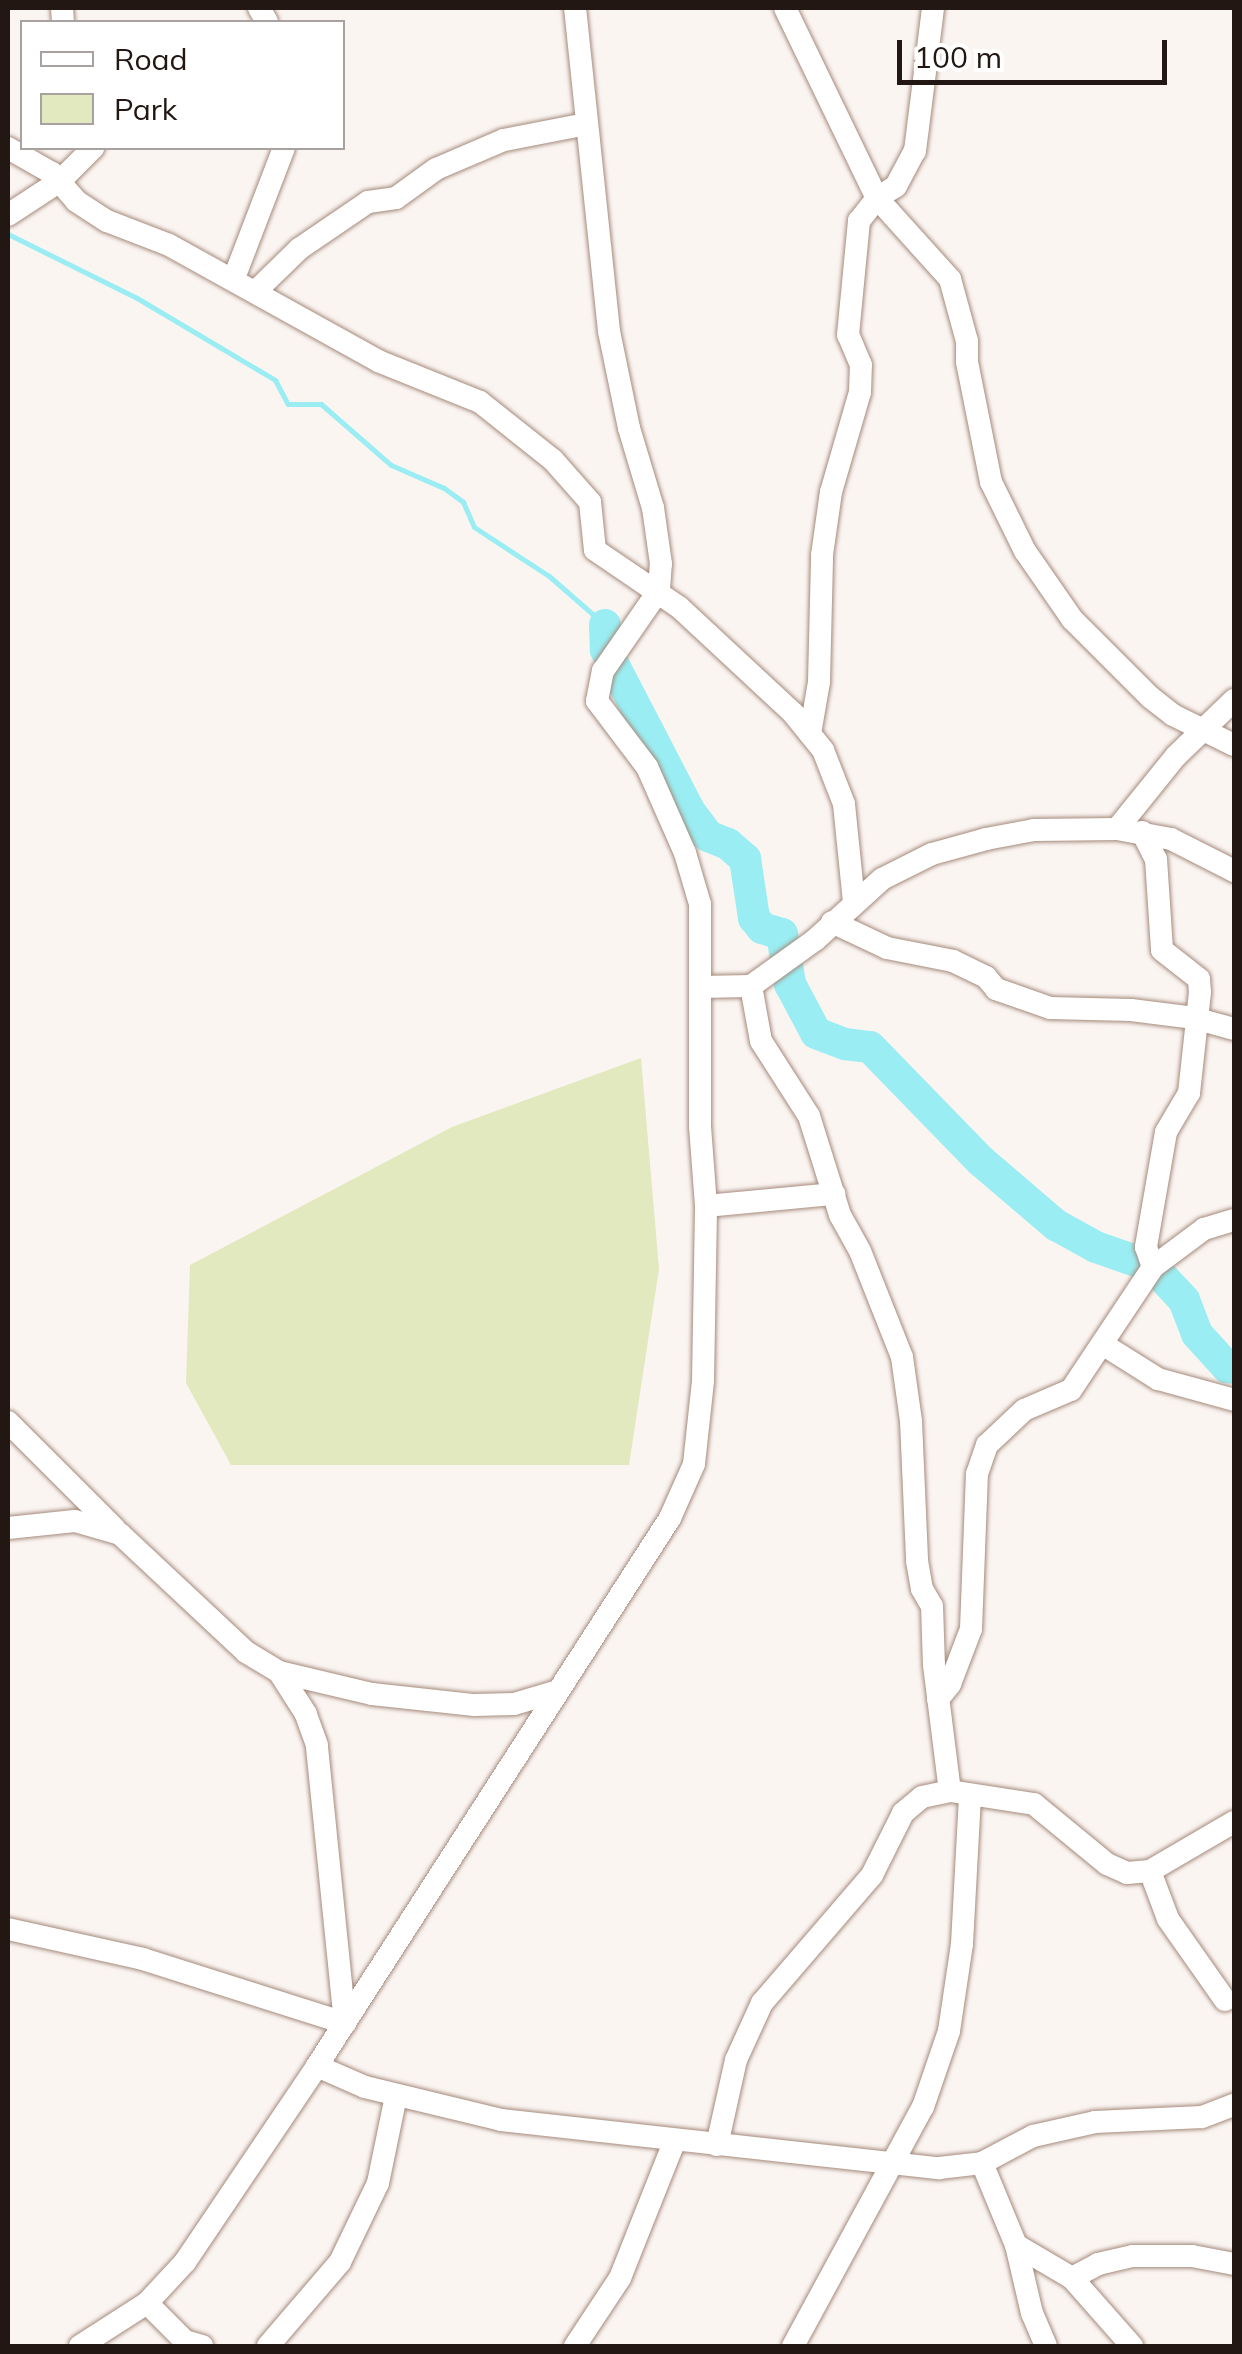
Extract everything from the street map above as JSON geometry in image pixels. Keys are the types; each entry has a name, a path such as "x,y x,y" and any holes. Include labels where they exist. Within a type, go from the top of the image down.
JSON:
{"street":[{"path":"80,2346 147,2303 184,2262 345,2023 554,1692 670,1518 691,1475 703,1381 706,1206 700,1126 700,904 693,875 647,767 598,701 603,671 659,590 659,537 610,331 575,8"},
{"path":"785,8 878,198 950,279 967,341 967,362 991,482 1026,551 1095,644 1173,716 1234,745"},
{"path":"810,734 820,682 822,555 832,492 860,392 861,365 848,334 859,221 878,198 896,186 915,151 933,8"},
{"path":"256,291 299,249 368,202 396,198 436,169 504,140 586,124"},
{"path":"8,148 56,177"},
{"path":"46,150 56,177 76,202 234,278 378,361 480,402 579,486 593,514 594,550 622,573 659,590 810,734 834,770 844,804 854,902"},
{"path":"8,214 90,150"},
{"path":"234,278 283,150"},
{"path":"1117,829 1202,729 1234,700"},
{"path":"700,987 751,986 784,964 892,872 932,854 1034,830 1142,832 1171,839 1234,871"},
{"path":"1142,832 1156,859 1162,950 1199,979 1188,1093 1166,1132 1146,1247 1153,1267"},
{"path":"832,922 887,948 953,961 986,977 996,989 1050,1008 1131,1010 1194,1018 1234,1029"},
{"path":"751,986 761,1042 809,1116 834,1194 902,1357 911,1421 917,1561 922,1589 932,1606 938,1699 960,1794 956,2006 924,2107 802,2343"},
{"path":"706,1206 834,1194"},
{"path":"938,1699 950,1684 971,1629 977,1474 987,1445 1024,1410 1070,1390 1104,1345 1153,1267 1204,1230 1234,1220"},
{"path":"1104,1345 1158,1379 1234,1400"},
{"path":"8,1422 246,1652 279,1672 372,1694 474,1706 514,1704 554,1692"},
{"path":"8,1528 75,1521 120,1534"},
{"path":"279,1672 306,1714 318,1744 345,2023"},
{"path":"716,2145 736,2060 762,2003 872,1875 903,1814 922,1797 960,1794 1034,1804 1107,1864 1127,1873 1150,1871 1234,1822"},
{"path":"1150,1871 1168,1919 1225,2000"},
{"path":"8,1929 125,1954 345,2023"},
{"path":"316,2066 396,2096 501,2120 674,2142 897,2160 939,2168 982,2163 1033,2136 1095,2122 1202,2117 1234,2106"},
{"path":"268,2346 340,2262 378,2183 396,2096"},
{"path":"575,2346 620,2278 674,2142"},
{"path":"982,2163 1016,2245 1032,2314 1046,2346"},
{"path":"1016,2245 1072,2278 1132,2346"},
{"path":"1072,2278 1098,2264 1133,2256 1192,2256 1234,2264"},
{"path":"147,2303 185,2341 202,2346"}],"green space":[{"path":"641,1058 659,1269 629,1465 231,1465 186,1383 190,1265 452,1127"}],"waterway":[{"path":"8,234 137,298 275,380 288,404 321,404 391,465 444,488 463,502 474,527 549,576 605,625"},
{"path":"605,625 606,650 690,812 708,836 728,844 745,859 754,918 762,928 782,934 790,984 816,1033 845,1044 870,1047 981,1161 1056,1225 1096,1247 1153,1267 1184,1300 1197,1334 1227,1367 1234,1368"}]}
